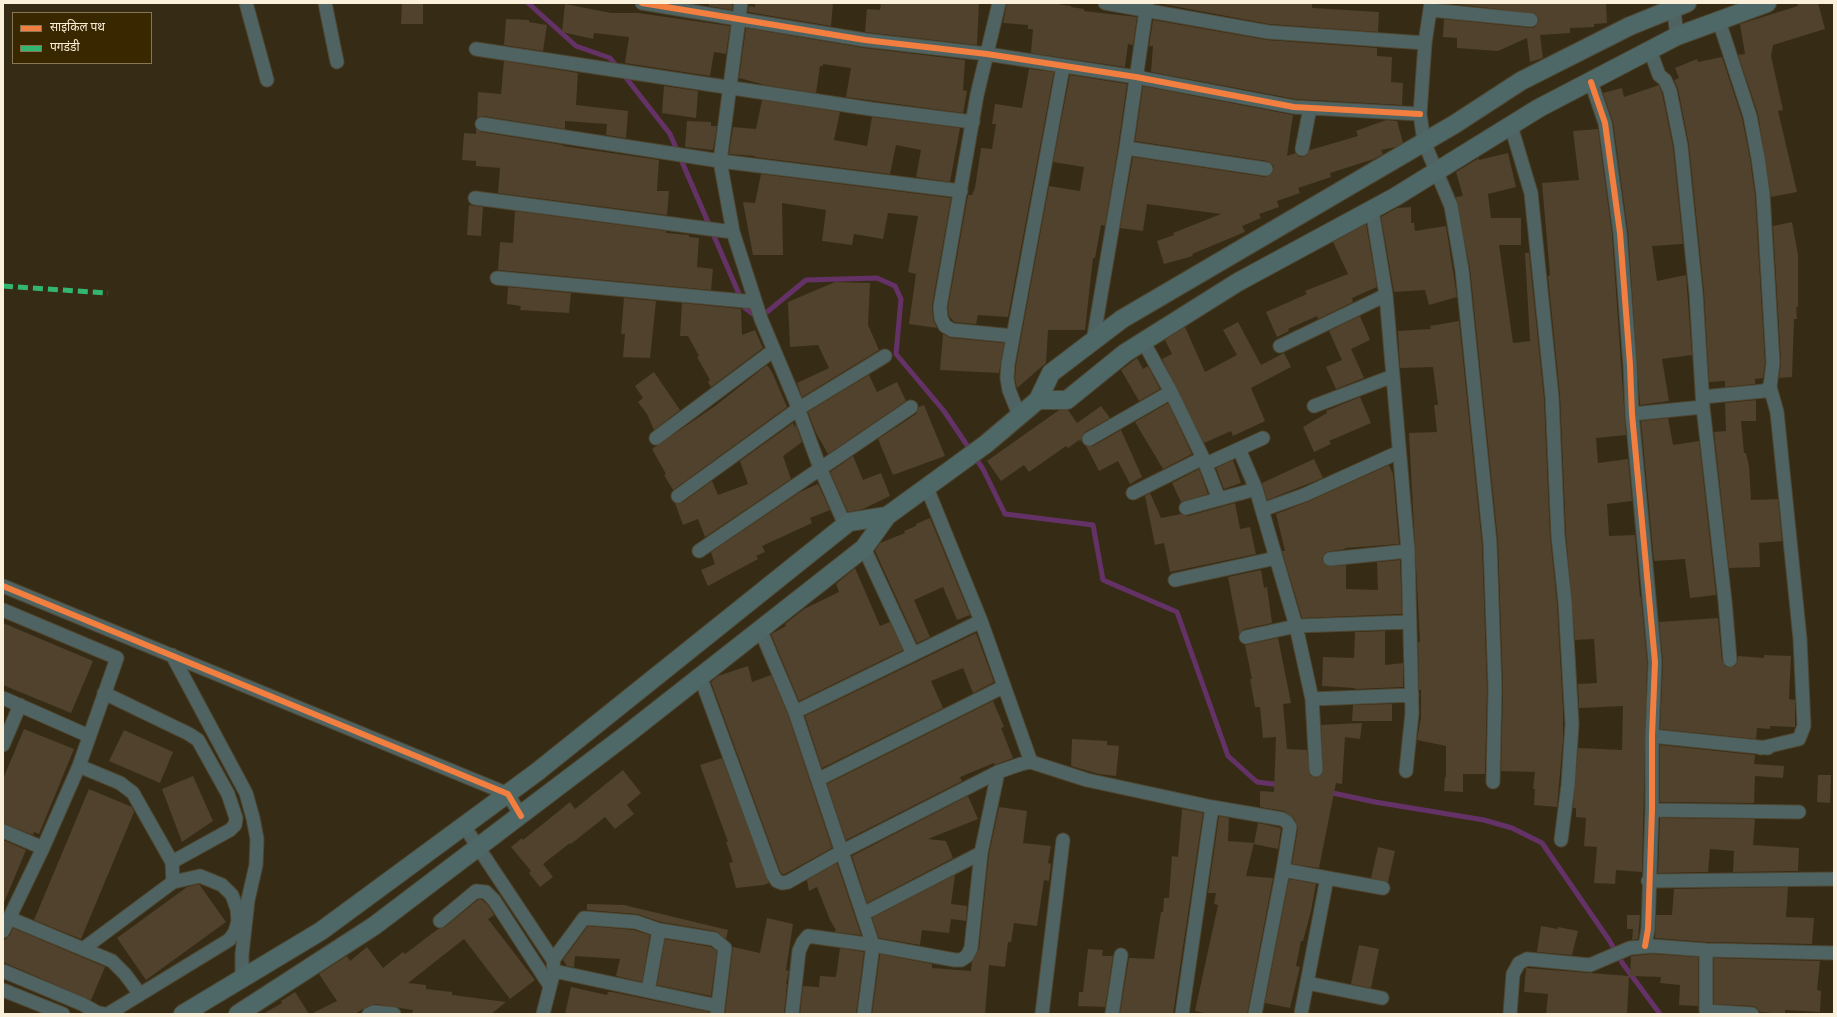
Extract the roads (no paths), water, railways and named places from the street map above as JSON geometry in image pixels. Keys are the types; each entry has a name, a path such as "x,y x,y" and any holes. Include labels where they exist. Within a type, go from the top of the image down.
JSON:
{"main road":[{"path":"1038,400 1067,400 1125,353 1238,282 1372,210 1540,108 1677,36 1767,3"},
{"path":"238,1014 374,926 480,848 864,548 886,516 961,464 986,444 1038,400 1051,373 1122,319 1424,142 1522,81 1568,56 1678,5"},
{"path":"183,1014 321,931 508,794 849,522 886,516"}],"street":[{"path":"246,3 267,80"},
{"path":"325,3 337,62"},
{"path":"642,3 865,40 987,54 1063,67 1136,77 1276,104 1310,108 1420,114"},
{"path":"741,3 720,161 728,231 755,308 774,350 820,468 845,525"},
{"path":"999,3 972,122 940,307 941,318 945,326 952,330 1013,336"},
{"path":"1105,3 1146,6 1268,32 1426,43"},
{"path":"1677,36 1678,5"},
{"path":"1093,341 1126,148 1146,6"},
{"path":"1493,782 1495,688 1490,543 1462,270 1451,206 1424,142 1420,114 1426,43 1431,6 1531,20"},
{"path":"1719,21 1750,116 1763,194 1773,363 1770,387 1777,412 1800,639 1804,726 1799,739 1761,748"},
{"path":"476,49 871,109 972,122"},
{"path":"1650,50 1659,75 1665,80 1670,91 1681,146 1696,293 1703,402 1730,660"},
{"path":"1019,416 1009,390 1007,378 1013,336 1063,67"},
{"path":"1591,82 1605,123 1620,233 1632,414 1655,662 1652,736 1652,810 1648,881 1648,930 1645,946"},
{"path":"1302,149 1310,108"},
{"path":"482,124 691,157 961,191"},
{"path":"1511,126 1531,193 1552,397 1558,536 1565,602 1572,724 1568,785 1561,840"},
{"path":"1126,148 1266,169"},
{"path":"475,198 728,231"},
{"path":"1372,210 1386,296 1408,551 1412,713 1406,772"},
{"path":"497,278 734,301 755,308"},
{"path":"1280,346 1386,296"},
{"path":"1143,341 1171,392 1204,461 1219,499"},
{"path":"656,438 774,350"},
{"path":"678,496 798,409 885,356"},
{"path":"1314,406 1393,376"},
{"path":"1632,414 1758,392 1770,387"},
{"path":"1089,439 1171,392"},
{"path":"698,551 911,407"},
{"path":"1133,493 1204,461 1239,449 1263,438"},
{"path":"1239,449 1256,489 1296,626 1312,699 1316,770"},
{"path":"1262,510 1304,495 1399,452"},
{"path":"926,488 981,621 1031,762"},
{"path":"1186,508 1256,489"},
{"path":"864,548 913,654"},
{"path":"1330,559 1408,551"},
{"path":"1175,580 1276,558"},
{"path":"3,586 508,794 521,816"},
{"path":"3,610 117,658 78,766 43,848 3,931"},
{"path":"795,712 981,621"},
{"path":"1246,637 1296,626 1410,622"},
{"path":"760,629 795,712 819,779 872,945 864,1014"},
{"path":"172,655 246,793 256,832 256,865 248,900 242,954 242,979"},
{"path":"700,676 777,881 782,883 788,882 843,851 998,772 1031,762 1087,780 1212,807 1266,815 1288,822 1290,827 1283,870 1255,1014"},
{"path":"819,779 1004,687"},
{"path":"104,693 189,734 198,740 228,794 236,818 235,825 230,830 172,862"},
{"path":"1312,699 1412,695"},
{"path":"3,698 89,736"},
{"path":"3,745 20,705"},
{"path":"1652,736 1761,748 1796,749"},
{"path":"78,766 120,783 133,793 172,862 173,882"},
{"path":"792,1014 799,951 803,942 808,936 872,945 955,960 967,956 971,948 982,853 998,772"},
{"path":"1182,1014 1212,807"},
{"path":"1652,810 1799,812"},
{"path":"464,826 480,848 554,966 718,1010 725,948 714,939 659,930 636,922 584,918 554,966 543,1014"},
{"path":"3,832 43,848"},
{"path":"1042,1014 1063,840"},
{"path":"863,914 982,853"},
{"path":"1283,870 1383,888"},
{"path":"83,949 173,882 200,876 222,885 232,895 237,908 238,921 237,926 229,940 139,993 108,1014"},
{"path":"1301,1014 1327,878"},
{"path":"1648,881 1834,879"},
{"path":"440,921 476,891 486,892 494,900 550,986"},
{"path":"9,918 112,961 125,974 139,993"},
{"path":"648,991 659,930"},
{"path":"1510,1014 1514,974 1519,963 1527,959 1581,965 1598,963 1630,948 1645,946 1706,950 1834,953"},
{"path":"1706,950 1706,1011 1752,1014"},
{"path":"1112,1014 1121,955"},
{"path":"3,970 82,1004 98,1013 104,1014"},
{"path":"1307,983 1382,998"},
{"path":"3,990 63,1014"},
{"path":"369,1014 374,1012 394,1014"}],"waterway":[{"path":"528,3 576,46 610,58 618,68"},
{"path":"623,74 670,134 745,308 753,314 767,312 806,280 877,278 895,286 901,299 896,354 944,411 983,469 1005,514 1093,525 1103,580 1177,612 1228,756 1257,782 1281,785"},
{"path":"1328,792 1375,802 1484,820 1512,828 1542,843 1609,940 1623,964 1660,1014"}]}
